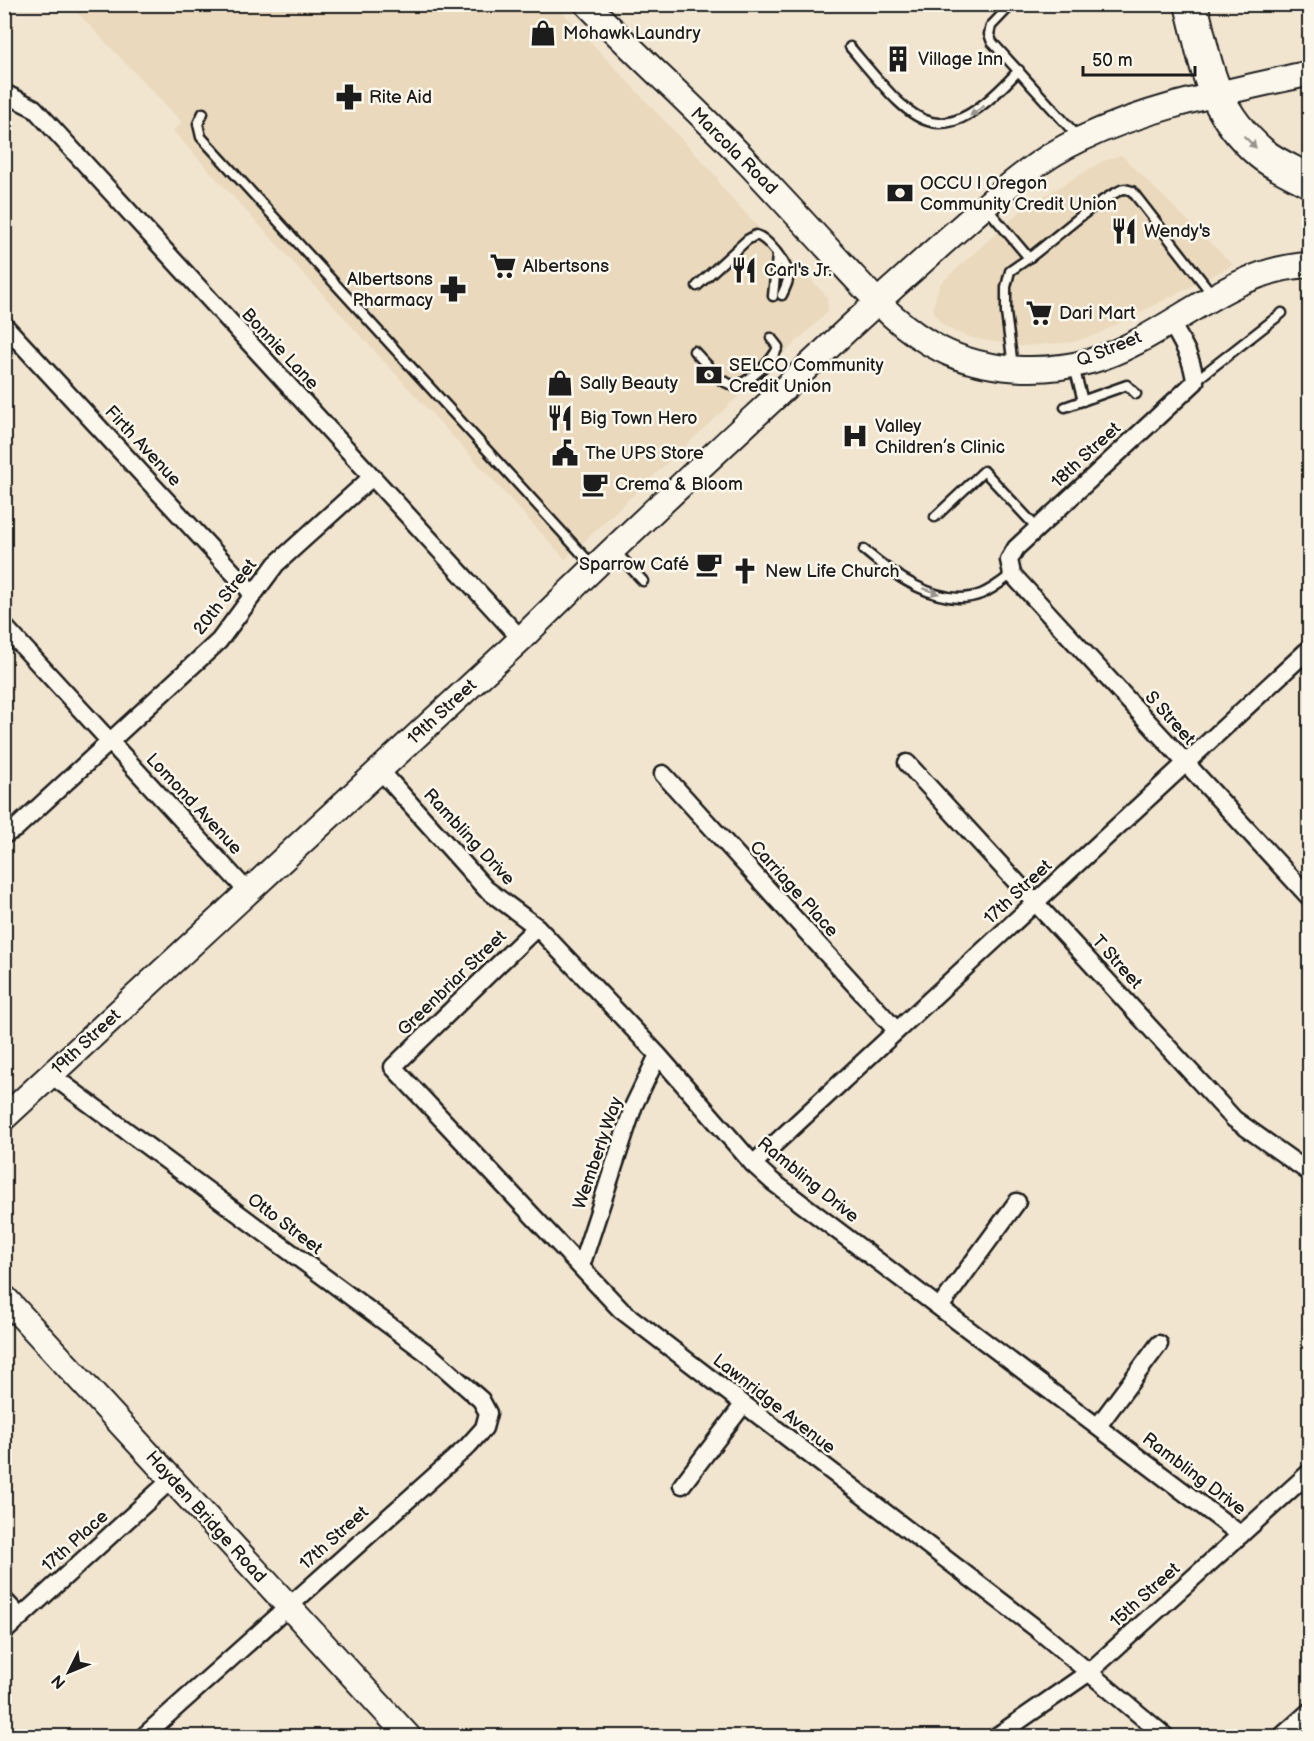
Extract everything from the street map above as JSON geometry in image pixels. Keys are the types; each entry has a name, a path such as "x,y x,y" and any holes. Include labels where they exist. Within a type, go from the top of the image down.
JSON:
{"highway":[{"path":"1191,4 1215,96 1234,126 1263,154 1310,182"}],"street":[{"name":"Marcola Road","path":"587,4 748,164 877,302"},
{"name":"19th Street","path":"4,1118 521,639 613,549 877,302 986,206 1038,164 1080,139 1172,105 1310,73"},
{"name":"Bonnie Lane","path":"4,93 34,108 521,639"},
{"name":"Q Street","path":"877,302 908,330 940,350 967,360 1013,369 1058,368 1092,360 1128,346 1214,297 1270,272 1310,265"},
{"path":"1170,321 1188,353 1193,366 1195,382"},
{"name":"Firth Avenue","path":"4,325 253,594"},
{"name":"18th Street","path":"1011,567 1016,548 1195,382"},
{"name":"20th Street","path":"111,743 219,641 276,564 372,477"},
{"name":"S Street","path":"1011,567 1185,764 1310,898"},
{"name":"Lomond Avenue","path":"4,626 248,892"},
{"name":"17th Street","path":"753,1164 1310,648"},
{"path":"4,835 15,830 111,743"},
{"name":"T Street","path":"908,763 1234,1119 1310,1173"},
{"name":"Rambling Drive","path":"380,770 486,889 537,927 658,1055 753,1164 1241,1535"},
{"name":"Carriage Place","path":"663,774 896,1030"},
{"name":"Greenbriar Street","path":"393,1067 537,927"},
{"name":"Wemberly Way","path":"581,1266 634,1105 658,1055"},
{"name":"Lawnridge Avenue","path":"393,1067 621,1310 743,1406 1037,1629 1165,1737"},
{"name":"Otto Street","path":"51,1075 431,1356 481,1400 488,1413"},
{"path":"940,1307 1017,1202"},
{"name":"Hayden Bridge Road","path":"4,1297 408,1737"},
{"path":"1098,1426 1160,1344"},
{"path":"682,1485 743,1406"},
{"name":"17th Street","path":"144,1737 466,1447 484,1428 488,1413"},
{"name":"15th Street","path":"997,1737 1088,1673 1310,1472"},
{"name":"17th Place","path":"4,1632 172,1479"},
{"path":"4,1600 20,1617"},
{"path":"1282,1737 1310,1711"}],"lane":[{"path":"1012,4 992,26 989,34 992,42 1080,139"},
{"path":"850,47 911,114 926,122 949,123 969,116 992,100 1019,70"},
{"path":"203,113 198,124 201,137 594,567"},
{"path":"1013,369 1006,313 1006,287 1010,271 1120,190 1132,191 1184,255 1214,297"},
{"path":"986,206 1029,258"},
{"path":"697,286 752,236 764,238 777,256 788,272 788,279 777,296 777,256"},
{"name":"18th Street","path":"1195,382 1282,313"},
{"path":"694,351 721,380 734,386 747,380 775,354 778,347 771,338"},
{"path":"1074,364 1083,401"},
{"path":"1065,407 1127,385 1136,394"},
{"path":"934,517 984,471 1036,528"},
{"path":"613,549 643,581"},
{"path":"864,550 897,576 947,596 964,597 981,594 1011,567"}],"shaded area":[{"path":"70,5 556,5 717,177 719,184 760,229 766,231 827,297 828,312 565,559 173,131 182,122"},
{"path":"1121,155 1233,265 1098,334 1073,342 1021,346 976,339 955,332 942,324 935,315 933,306 940,284 1024,208 1103,161"}],"place":[{"name":"Mohawk Laundry","path":"543,33"},
{"name":"Village Inn","path":"898,59"},
{"name":"Rite Aid","path":"349,97"},
{"name":"OCCU | Oregon Community Credit Union","path":"900,193"},
{"name":"Wendy's","path":"1124,231"},
{"name":"Albertsons","path":"503,266"},
{"name":"Carl's Jr.","path":"744,270"},
{"name":"Albertsons Pharmacy","path":"453,289"},
{"name":"Dari Mart","path":"1039,313"},
{"name":"SELCO Community Credit Union","path":"709,375"},
{"name":"Sally Beauty","path":"560,383"},
{"name":"Big Town Hero","path":"560,418"},
{"name":"Valley Children’s Clinic","path":"855,436"},
{"name":"The UPS Store","path":"565,453"},
{"name":"Crema & Bloom","path":"595,484"},
{"name":"Sparrow Café","path":"709,564"},
{"name":"New Life Church","path":"745,571"}]}
